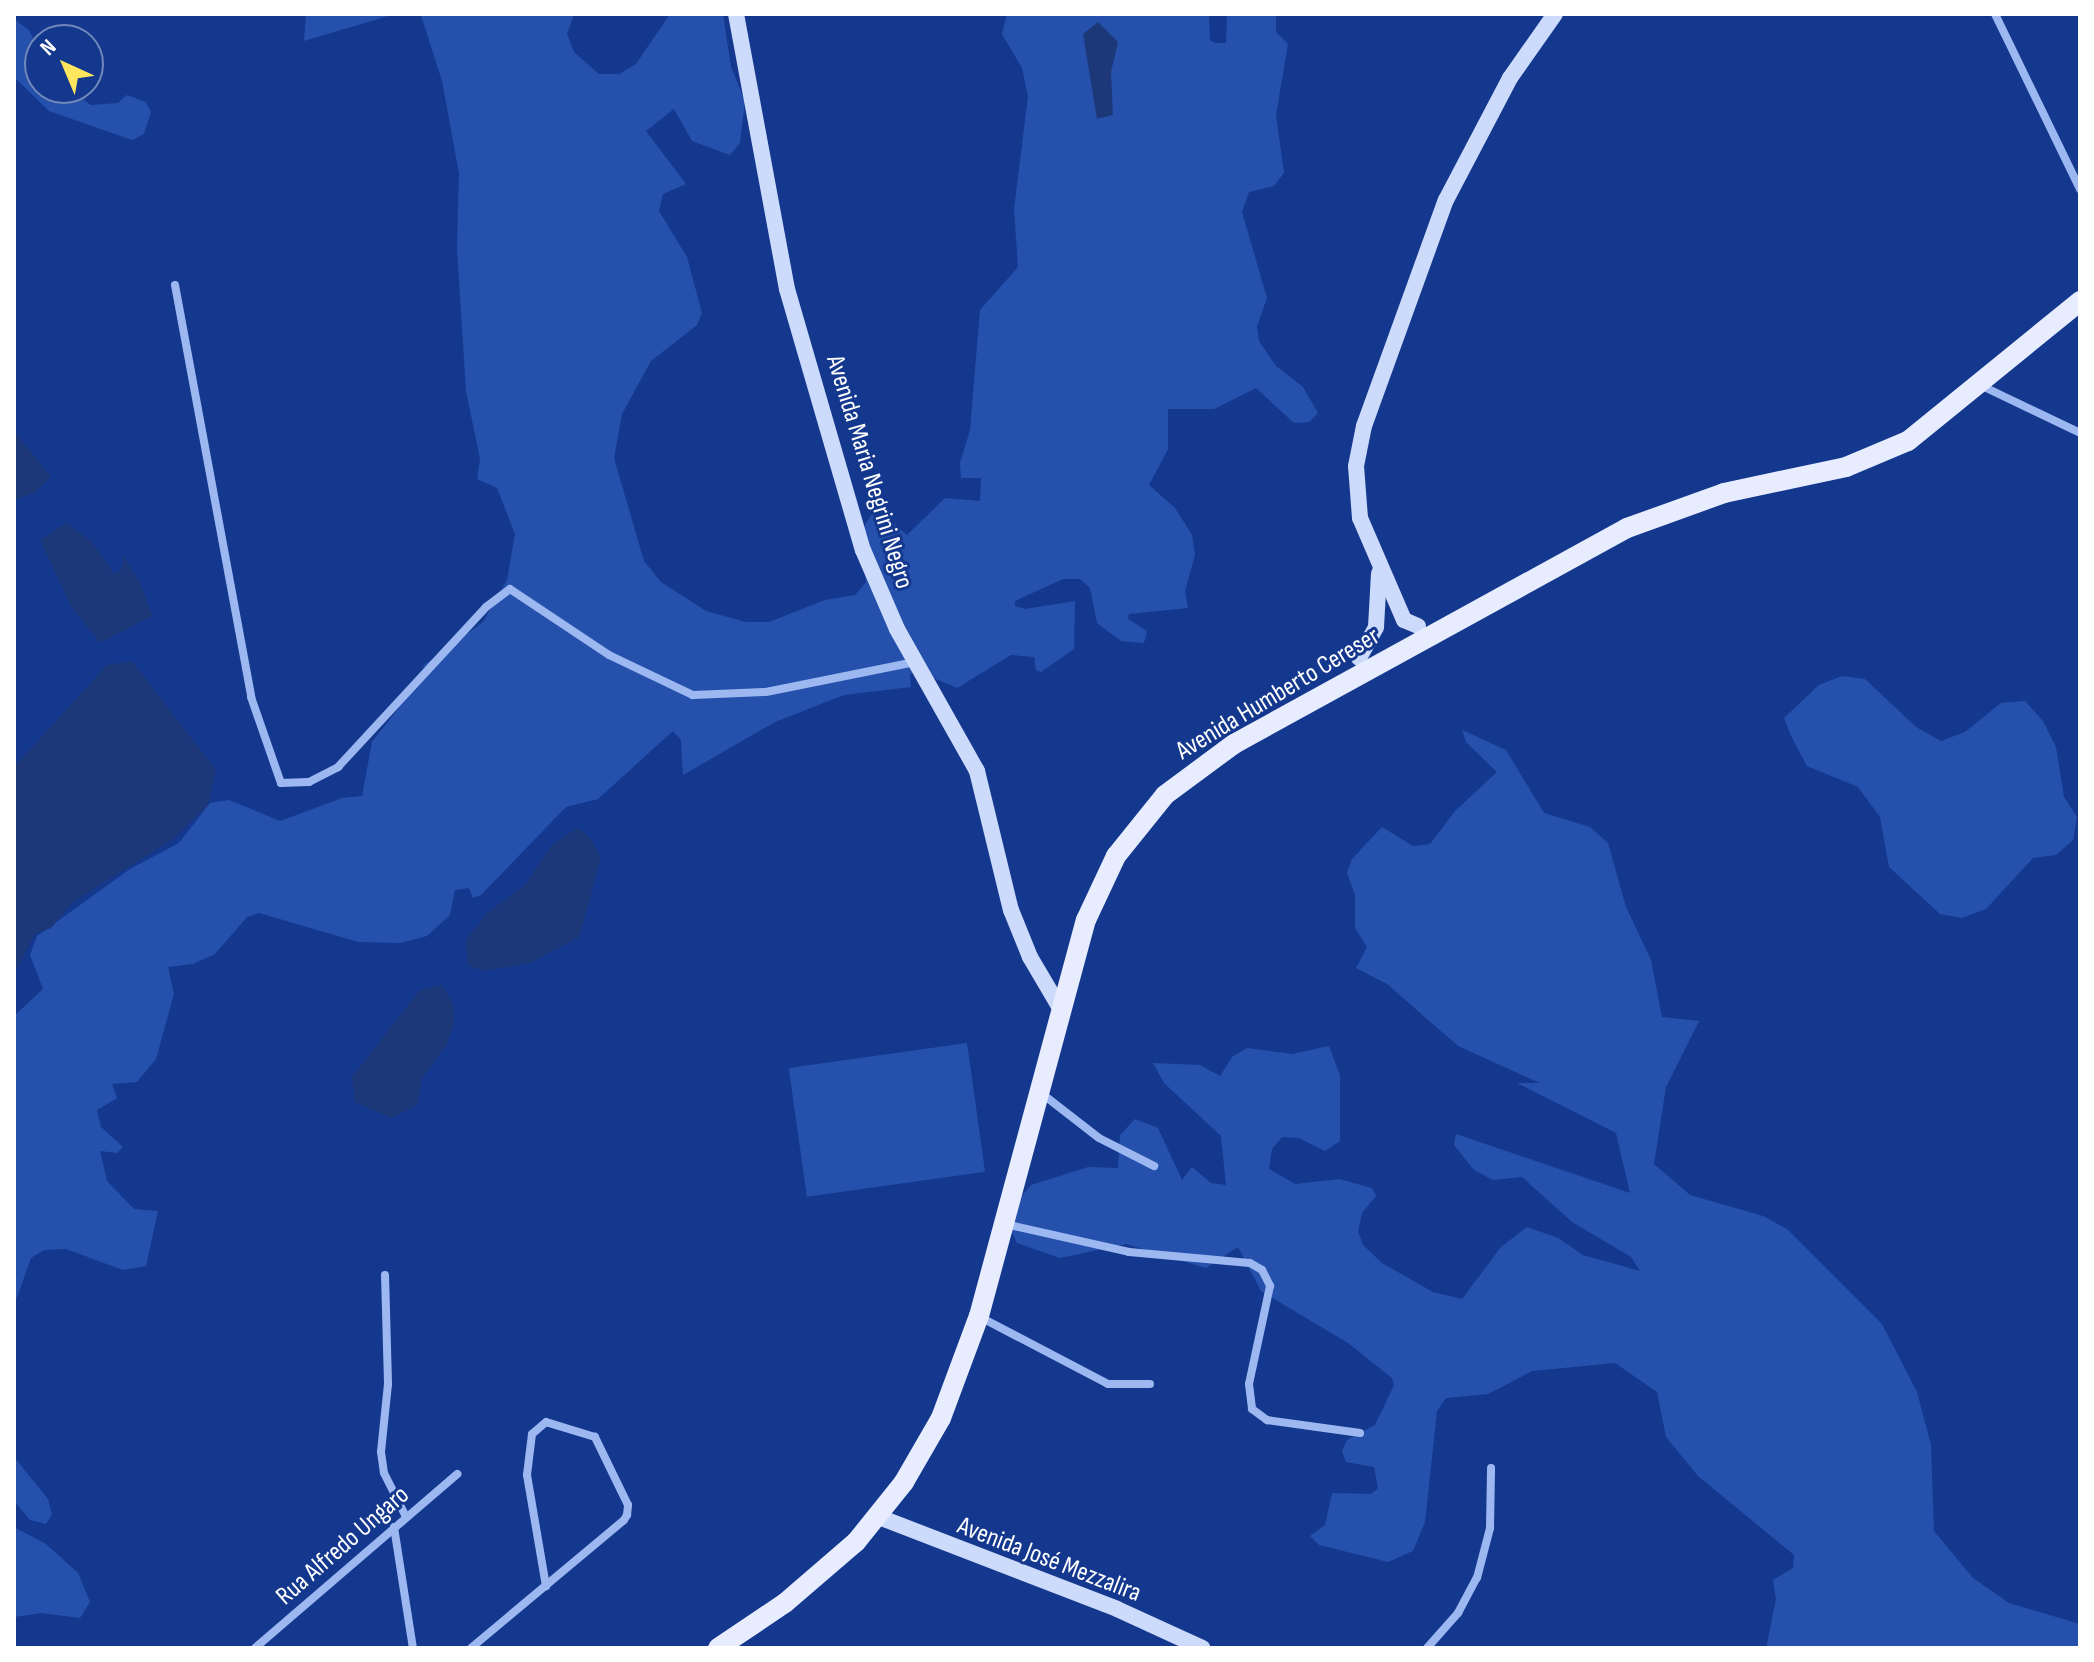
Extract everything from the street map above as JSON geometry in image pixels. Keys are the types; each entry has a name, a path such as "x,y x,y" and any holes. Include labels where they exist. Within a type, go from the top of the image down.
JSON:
{"main road":[{"path":"1203,763 1259,717 1359,658 1383,653 1410,636 1677,508 1875,457 1908,441 2080,301"},
{"name":"Avenida Humberto Cereser","path":"718,1648 832,1566 879,1517 941,1418 979,1316 1086,920 1116,856 1148,812 1203,763 1383,653"}],"street":[{"name":"Avenida Maria Negrini Negro","path":"736,14 787,289 863,550 915,662 977,771 1011,910 1030,957 1060,1008"},
{"path":"1410,636 1379,571 1356,494 1359,453 1375,389 1446,200 1510,78 1555,14"},
{"path":"1995,14 2080,189"},
{"path":"175,285 251,697 281,783 309,782 338,767 486,607 510,589 609,655 693,695 766,692 915,662"},
{"path":"1976,383 2080,433"},
{"path":"1359,658 1376,627 1379,571"},
{"path":"1038,1091 1099,1138 1154,1166"},
{"path":"1003,1223 1129,1252 1250,1263 1262,1270 1270,1286 1249,1384 1252,1409 1267,1420 1360,1433"},
{"path":"385,1275 388,1384 381,1452 387,1481 406,1517"},
{"path":"979,1316 1108,1384 1150,1384"},
{"path":"471,1648 546,1586 624,1520 629,1510 595,1437 546,1422 532,1434 527,1475 546,1586"},
{"path":"1427,1648 1458,1613 1477,1578 1490,1528 1491,1468"},
{"name":"Rua Alfredo Ungaro","path":"255,1648 457,1474"},
{"name":"Avenida José Mezzalira","path":"879,1517 1117,1609 1202,1648"},
{"path":"394,1527 413,1648"}],"shaded area":[{"path":"306,14 395,14 304,41"},
{"path":"395,14 574,14 567,34 574,52 599,74 619,74 636,64 670,14 723,14 731,67 745,101 740,143 730,155 692,141 674,109 646,131 686,184 663,194 659,211 687,257 702,313 697,325 651,361 622,414 614,458 644,561 661,582 706,611 746,622 769,622 825,600 855,595 866,582 860,533 872,514 885,515 907,535 945,498 980,501 981,478 961,478 960,463 970,430 980,310 1018,267 1014,209 1028,96 1022,68 1002,34 1007,14 1209,14 1210,40 1226,43 1227,14 1276,14 1276,32 1288,44 1276,115 1284,173 1274,186 1249,192 1242,212 1267,298 1257,326 1259,341 1276,366 1303,387 1318,413 1309,422 1294,423 1256,388 1214,409 1168,409 1168,449 1149,485 1175,508 1192,535 1195,555 1185,591 1188,608 1129,614 1128,619 1147,631 1144,643 1121,641 1097,623 1090,588 1080,579 1063,579 1015,601 1015,606 1025,609 1075,601 1074,649 1041,672 1036,670 1034,657 1011,655 957,688 917,671 910,674 911,687 844,695 775,722 683,775 681,740 673,731 598,799 566,807 481,895 473,898 469,888 455,890 450,915 427,936 400,943 358,942 259,913 247,917 215,954 193,964 168,967 174,994 156,1059 137,1082 112,1084 117,1098 97,1110 101,1127 123,1147 117,1153 100,1151 107,1181 134,1209 158,1211 146,1266 123,1270 66,1249 44,1250 31,1258 14,1306 14,1016 43,989 30,955 37,936 130,869 179,843 210,803 229,800 280,821 342,798 362,796 372,742 420,681 424,665 483,622 507,580 515,534 497,488 477,479 480,459 466,391 457,248 459,173 442,81 421,15"},
{"path":"14,19 24,26 24,87 14,77"},
{"path":"1098,22 1118,42 1111,72 1113,115 1097,119 1083,34"},
{"path":"127,95 146,102 151,112 144,134 132,140 49,111 42,104 118,103"},
{"path":"14,431 51,477 34,493 14,500"},
{"path":"66,523 91,541 114,574 122,569 123,556 141,584 152,616 100,643 71,606 40,540"},
{"path":"132,661 216,770 208,805 173,839 73,902 51,928 35,934 14,974 14,767 107,665"},
{"path":"1842,676 1865,679 1916,727 1941,741 1965,732 2001,703 2025,701 2043,721 2056,747 2064,797 2077,817 2073,840 2056,855 2033,858 1986,909 1962,918 1940,914 1889,867 1880,817 1858,787 1807,766 1791,736 1784,718 1819,685"},
{"path":"1462,730 1506,750 1544,813 1590,827 1608,843 1626,907 1651,960 1662,1017 1699,1021 1666,1087 1654,1164 1690,1195 1763,1216 1787,1229 1882,1324 1917,1392 1931,1445 1934,1531 1973,1578 2009,1603 2080,1624 2080,1648 1766,1648 1776,1599 1773,1580 1793,1568 1794,1555 1698,1476 1666,1437 1657,1392 1615,1363 1532,1371 1488,1394 1446,1398 1437,1411 1425,1522 1413,1551 1388,1562 1319,1545 1310,1536 1325,1525 1332,1493 1371,1494 1378,1488 1374,1467 1346,1462 1342,1451 1347,1440 1375,1425 1394,1385 1392,1378 1348,1343 1261,1291 1238,1247 1206,1268 1126,1244 1060,1258 1017,1243 1011,1230 1019,1199 1031,1185 1088,1167 1118,1168 1120,1135 1135,1119 1158,1128 1182,1180 1192,1167 1211,1183 1226,1185 1221,1136 1164,1083 1153,1063 1200,1065 1220,1076 1232,1057 1247,1048 1292,1054 1329,1046 1340,1075 1340,1141 1325,1151 1299,1138 1282,1137 1272,1149 1269,1169 1295,1184 1339,1179 1372,1188 1376,1196 1362,1213 1358,1231 1363,1245 1382,1263 1433,1292 1462,1299 1501,1247 1527,1227 1558,1238 1583,1255 1640,1271 1631,1257 1572,1222 1522,1177 1493,1180 1474,1170 1454,1145 1456,1134 1630,1193 1616,1133 1517,1083 1540,1083 1458,1046 1387,984 1356,968 1367,947 1355,928 1355,895 1347,873 1352,859 1382,827 1413,846 1430,844 1455,811 1497,772 1466,742"},
{"path":"577,828 590,837 601,858 579,937 530,963 483,971 468,965 466,940 488,912 525,885 551,846"},
{"path":"442,985 453,1004 454,1024 447,1044 422,1078 418,1104 392,1118 355,1102 352,1077 420,990"},
{"path":"967,1043 985,1172 807,1197 789,1068"},
{"path":"14,1457 48,1499 52,1514 46,1524 30,1520 14,1501"},
{"path":"14,1527 46,1544 78,1573 90,1602 80,1618 41,1613 14,1617"}]}
